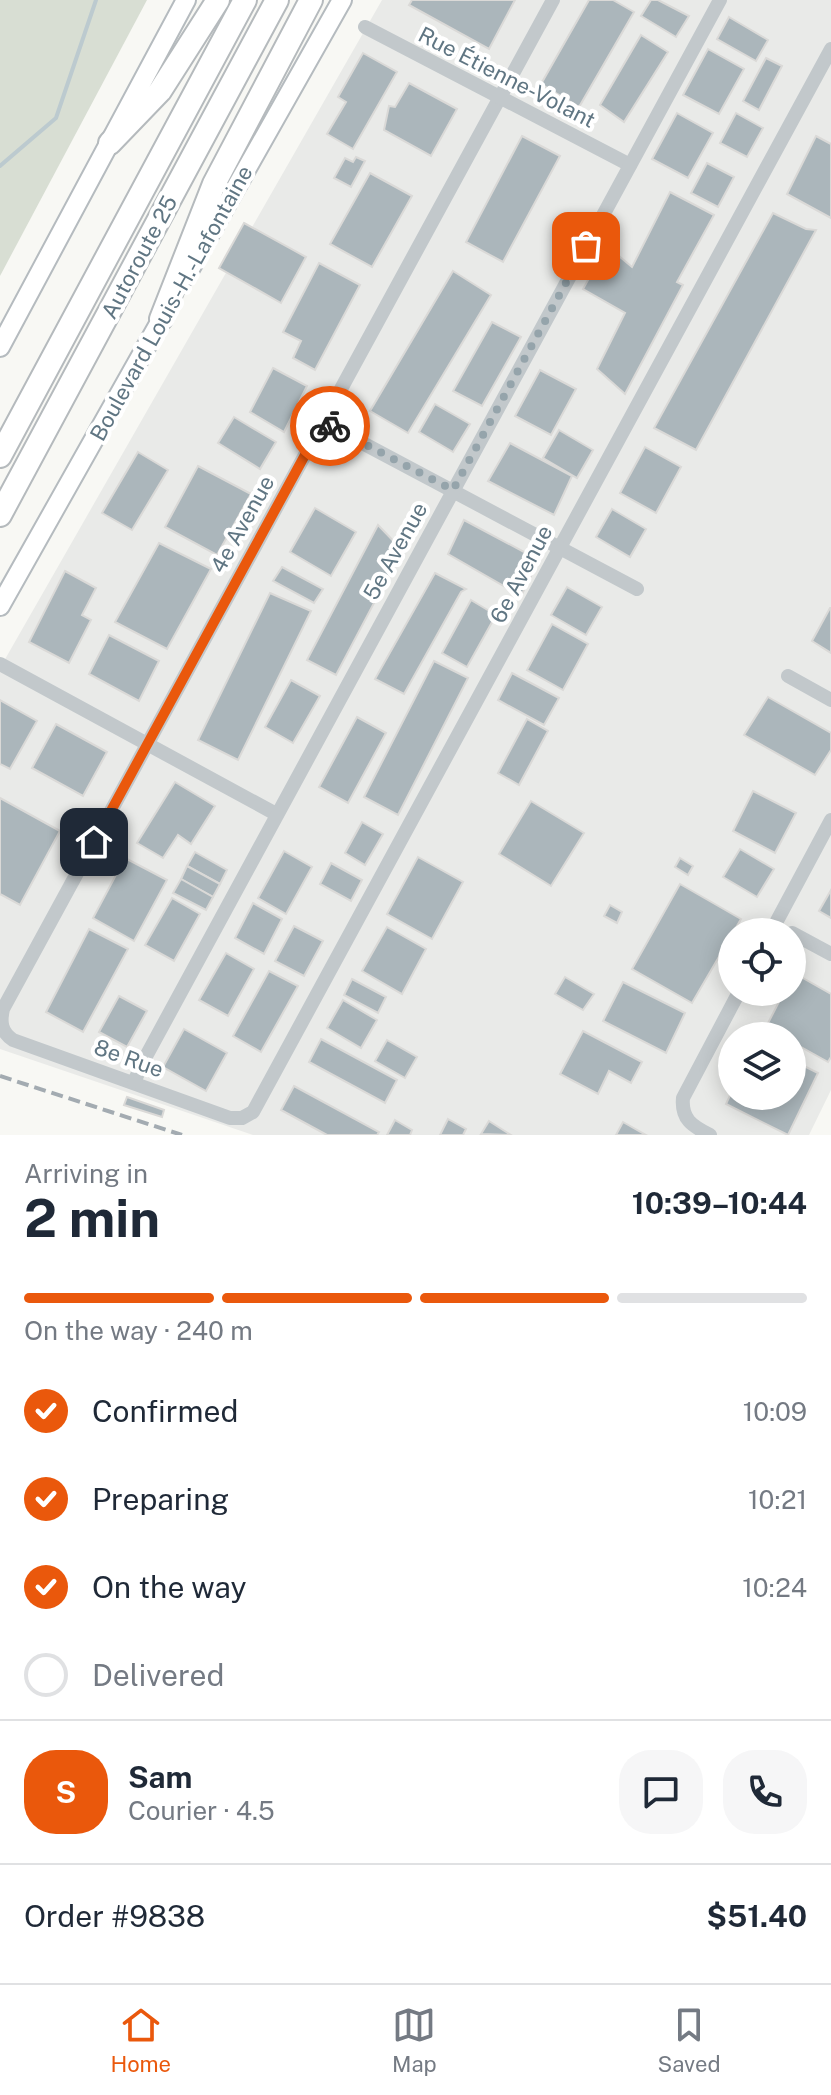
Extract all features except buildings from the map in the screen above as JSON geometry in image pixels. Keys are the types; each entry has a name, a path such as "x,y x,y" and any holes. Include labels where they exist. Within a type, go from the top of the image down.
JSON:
{"highway":[{"path":"110,143 160,91 218,0"},
{"name":"Autoroute 25","path":"0,456 245,0"},
{"name":"Autoroute 25","path":"0,515 277,0"},
{"path":"161,319 214,184 311,0"}],"main road":[{"path":"0,347 186,0"},
{"name":"Boulevard Louis-H.-Lafontaine","path":"0,606 342,0"}],"street":[{"name":"4e Avenue","path":"2,1029 0,1020 3,1009 553,0"},
{"name":"5e Avenue","path":"134,1082 276,814 720,0"},
{"name":"Rue Étienne-Volant","path":"365,27 630,165"},
{"name":"6e Avenue","path":"246,1117 253,1112 269,1085 831,49"},
{"path":"323,422 637,589"},
{"path":"0,664 276,814"},
{"path":"788,676 831,700"},
{"path":"778,918 831,820"},
{"path":"806,941 831,954"},
{"path":"710,1135 694,1127 683,1113 683,1098 732,1006"},
{"name":"8e Rue","path":"2,1029 17,1042 230,1118 246,1117"}],"shaded area":[{"path":"0,0 147,0 0,276"},
{"path":"382,0 831,0 831,1090 809,1135 253,1135 0,1049 0,668"}],"waterway":[{"path":"0,166 56,118 96,0"}],"railway":[{"path":"0,1076 182,1135"}],"way so far":[{"path":"330,426 453,490 586,246"}],"route":[{"path":"94,842 323,422 330,426"}]}
